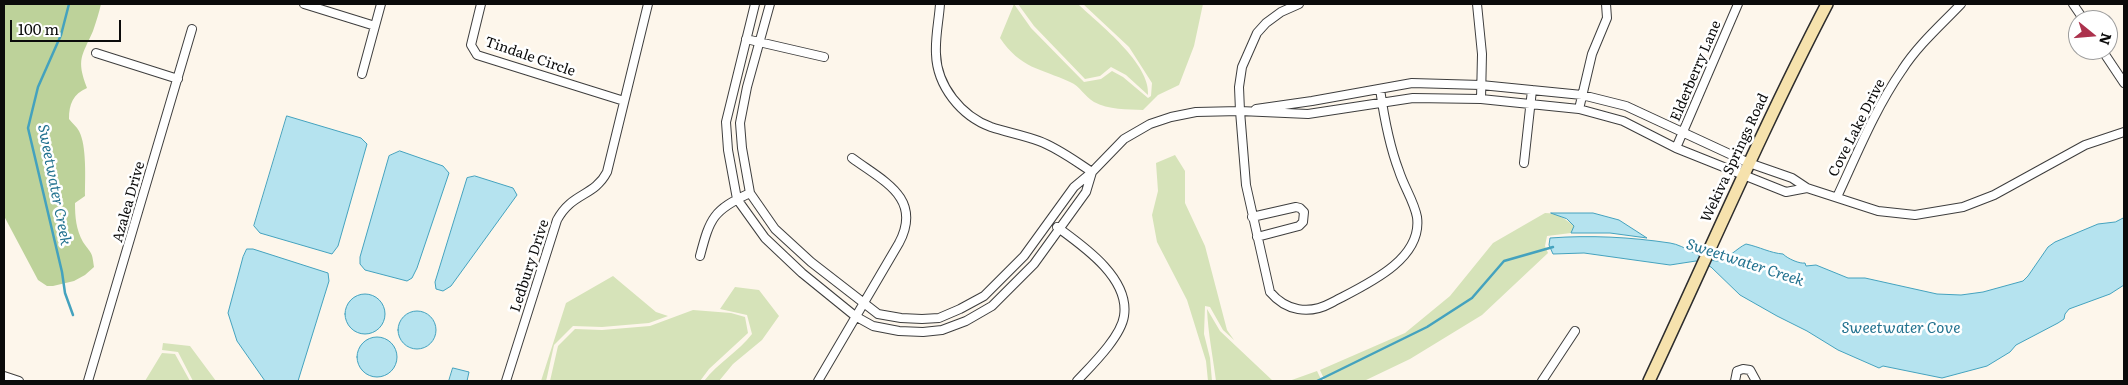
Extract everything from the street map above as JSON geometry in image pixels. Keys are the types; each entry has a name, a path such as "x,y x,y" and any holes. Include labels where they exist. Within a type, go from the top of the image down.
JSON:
{"main road":[{"name":"Wekiva Springs Road","path":"1649,381 1749,163 1827,4"}],"street":[{"path":"304,4 375,26"},
{"path":"362,74 380,4"},
{"name":"Tindale Circle","path":"481,4 471,45 478,55 624,101"},
{"name":"Ledbury Drive","path":"506,381 557,220 570,202 594,188 604,178 612,154 648,4"},
{"path":"755,4 734,83 726,122 728,150 738,199 765,238 802,273 855,316 874,326 899,331 923,332 942,330 966,321 992,306 1034,264 1086,192 1092,172"},
{"path":"770,4 747,87 740,123 742,148 750,193 776,228 811,262 878,314 922,320 939,318 960,310 984,296 1024,256 1074,186 1092,172 1124,139 1150,124 1196,112 1240,111 1308,114 1413,98 1481,99 1531,104 1579,110 1623,121 1676,148 1786,192 1808,188"},
{"path":"940,4 936,54 939,73 946,90 957,104 977,120 1058,150 1092,172"},
{"path":"1299,4 1281,12 1266,23 1253,42 1242,67 1240,111 1246,185 1270,292 1288,308 1314,310 1327,306 1358,289 1398,262 1409,251 1416,240 1418,229 1414,204 1399,172 1392,150 1380,90"},
{"path":"1477,4 1482,54 1481,99"},
{"path":"1579,110 1592,54 1607,18 1606,4"},
{"name":"Elderberry Lane","path":"1676,148 1738,4"},
{"name":"Cove Lake Drive","path":"1837,197 1881,103 1902,68 1961,4"},
{"name":"Azalea Drive","path":"88,381 192,29"},
{"path":"746,39 824,57"},
{"path":"96,52 178,79"},
{"path":"2109,60 2124,83"},
{"path":"1240,111 1380,90 1412,83 1481,84 1582,95 1626,106 1749,163 1792,178 1808,188 1878,211 1915,215 1963,207 1994,195 2086,145 2124,132"},
{"path":"1524,163 1532,90"},
{"path":"818,381 906,230 908,220 904,203 896,191 852,158"},
{"path":"700,256 710,222 726,205 750,193"},
{"path":"1252,216 1296,207 1304,212 1304,222 1299,226 1257,237"},
{"path":"1050,222 1081,244 1102,264 1110,275 1123,301 1124,317 1115,337 1077,381"},
{"path":"984,296 992,306"},
{"path":"1542,381 1575,331"},
{"path":"1735,381 1738,371 1743,369 1750,370 1756,381"},
{"path":"1083,375 1090,381"},
{"path":"4,376 19,381"}],"green space":[{"path":"4,4 101,4 93,31 83,52 81,64 87,88 75,96 70,109 69,119 82,137 84,154 85,196 75,203 76,223 83,242 92,255 94,267 74,281 53,286 47,286 38,280 4,216"},
{"path":"1014,4 1031,28 1084,82 1101,79 1112,71 1123,77 1148,98 1151,96 1152,83 1129,47 1083,4 1203,4 1194,46 1179,85 1158,95 1143,110 1118,109 1100,105 1091,100 1074,84 1023,62 1000,38"},
{"path":"1018,4 1078,4 1110,33 1133,58 1147,83 1148,95 1126,75 1111,67 1100,76 1085,79 1034,26"},
{"path":"1175,155 1185,171 1185,203 1205,246 1227,330 1234,340 1223,330 1210,307 1205,306 1204,334 1210,358 1212,381 1208,381 1206,361 1187,300 1157,242 1152,215 1158,191 1156,163"},
{"path":"1545,213 1561,217 1575,227 1571,233 1547,236 1545,246 1548,253 1482,315 1410,359 1364,381 1325,381 1320,370 1405,333 1450,296 1493,243"},
{"path":"613,276 656,312 668,316 649,323 602,327 573,326 554,345 546,381 541,381 566,303"},
{"path":"735,287 759,290 779,316 762,340 733,364 719,381 704,381 752,334 747,315 720,309"},
{"path":"1207,309 1220,331 1273,381 1216,381"},
{"path":"693,310 731,313 745,317 748,333 709,369 700,381 550,381 558,346 575,329 602,330 650,326"},
{"path":"163,343 190,346 216,381 193,381 178,352 162,350"},
{"path":"162,353 175,354 190,381 145,381"},
{"path":"1317,371 1322,381 1289,381"}],"water":[{"path":"287,116 361,138 367,144 338,246 332,254 260,233 254,226"},
{"path":"400,151 443,166 449,173 417,268 412,278 407,281 365,270 360,264 360,257 389,156"},
{"path":"475,176 513,188 517,195 451,286 443,291 436,289 435,282 467,178"},
{"path":"1551,213 1593,213 1619,220 1647,238 1610,233 1571,233 1574,226 1567,219"},
{"name":"Sweetwater Cove","path":"2124,218 2124,285 2110,294 2069,309 2064,319 2016,345 2010,352 1987,366 1942,378 1883,366 1879,368 1838,350 1740,295 1711,267 1696,261 1670,265 1584,253 1553,254 1549,245 1550,238 1565,237 1640,239 1676,244 1717,261 1746,244 1783,254 1794,261 1805,263 1806,266 1816,265 1848,278 1865,278 1937,294 1961,295 1983,292 2023,281 2048,247 2055,242 2098,224 2115,222"},
{"path":"247,249 253,249 328,273 329,281 298,381 265,381 237,341 228,313 243,257"},
{"path":"361,294 369,294 376,297 382,303 385,314 382,325 376,331 369,334 361,334 354,331 348,325 345,318 345,310 348,303 354,297"},
{"path":"417,311 431,316 436,330 431,344 417,349 403,344 398,330 403,316"},
{"path":"377,337 391,343 397,357 391,371 377,377 363,371 357,357 363,343"},
{"path":"453,368 469,372 467,381 449,381"}],"waterway":[{"name":"Sweetwater Creek","path":"69,4 61,35 38,87 28,128 62,272 65,293 73,315"},
{"name":"Sweetwater Creek","path":"1317,381 1427,327 1472,298 1504,261 1553,247"}]}
